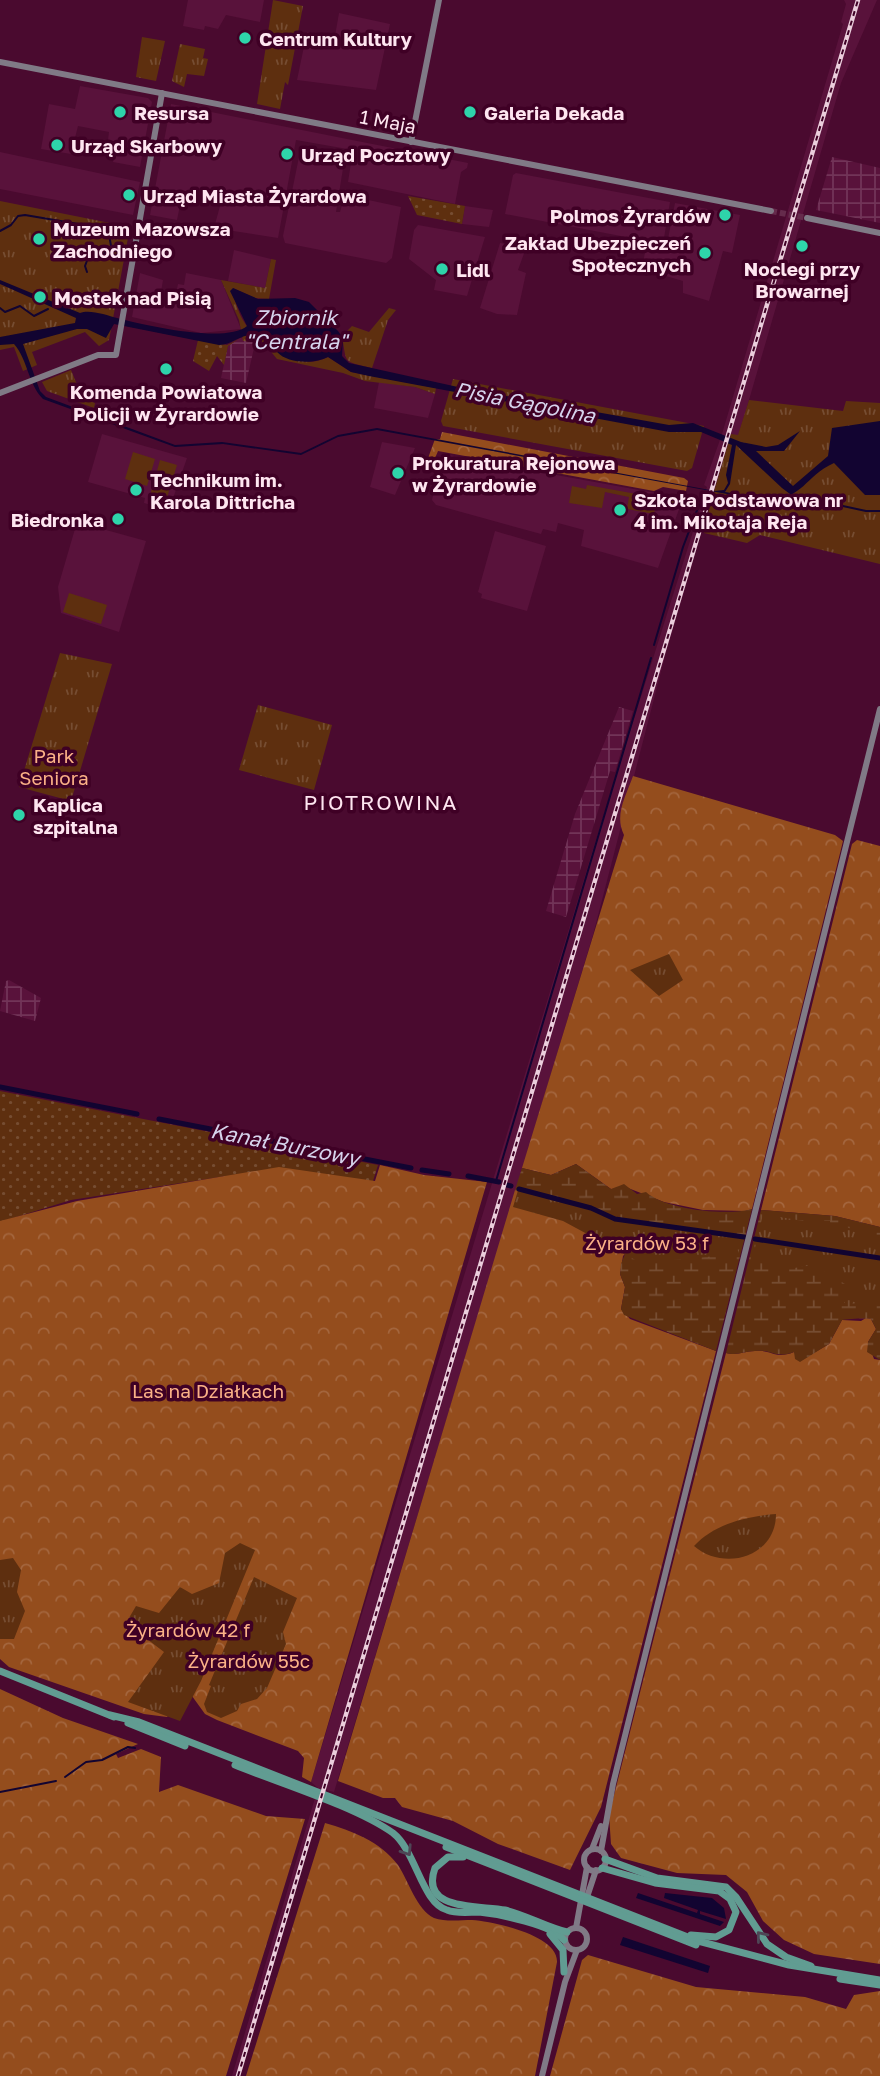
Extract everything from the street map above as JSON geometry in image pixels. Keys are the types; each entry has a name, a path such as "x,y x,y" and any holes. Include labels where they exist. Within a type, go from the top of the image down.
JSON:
{"main road":[{"path":"411,142 439,0"},
{"name":"1 Maja","path":"0,62 771,211"},
{"path":"0,393 101,354 116,355 162,93"},
{"path":"807,218 880,233"},
{"path":"542,2076 565,1982 577,1950 587,1940 579,1929 587,1867 584,1858 592,1849 604,1818 880,709"},
{"path":"0,1671 487,1864 568,1893"},
{"path":"345,1807 671,1936 752,1961 880,1982"},
{"path":"345,1807 383,1827 400,1840 430,1895 443,1909 510,1917 562,1936 577,1950"},
{"path":"565,1972 567,1940 579,1929 603,1855 604,1818"},
{"path":"592,1849 657,1878 726,1886 737,1897 758,1934 774,1949 792,1959 835,1974"},
{"path":"487,1864 461,1856 448,1857 434,1871 434,1890 447,1903 505,1910 567,1940"},
{"path":"587,1867 656,1883 719,1891 734,1905 734,1923 723,1934 708,1938 679,1933"},
{"path":"604,1908 761,1959 880,1982"},
{"path":"534,1925 558,1942 564,1953 565,1982"}],"shaded area":[{"path":"188,0 264,0 260,22 226,15 218,29 205,26 204,30 183,26"},
{"path":"844,0 877,0 841,83 738,436 731,434 711,500 665,656 593,935 334,1792 326,1790 240,2076 232,2076 318,1788 311,1782 594,846 707,487 704,485 722,434 843,24 841,22 846,4"},
{"path":"339,13 390,24 376,90 297,80 307,32 335,36"},
{"path":"80,86 148,98 152,102 140,167 113,162 116,146 108,140 109,132 78,126 71,154 41,149 49,104 75,109"},
{"path":"171,104 468,163 467,168 461,172 455,204 348,182 353,150 296,140 278,238 214,228 220,206 215,204 216,198 183,191 177,220 150,215"},
{"path":"304,148 345,156 336,212 340,212 345,195 401,207 392,258 386,263 285,243 283,236 300,152"},
{"path":"0,152 140,182 133,215 0,189"},
{"path":"832,157 880,168 880,223 816,210"},
{"path":"516,173 670,202 663,244 667,244 675,203 740,215 732,253 723,251 709,301 683,293 683,281 642,269 647,241 505,214 513,175"},
{"path":"465,206 493,210 489,227 462,224"},
{"path":"418,225 485,237 467,296 434,290 436,280 409,259 414,230"},
{"path":"500,243 526,248 518,270 526,273 517,315 497,314 480,308"},
{"path":"234,250 271,259 265,288 228,281"},
{"path":"140,273 163,280 159,304 173,309 178,284 184,285 186,273 221,280 241,329 201,333 132,317"},
{"path":"240,338 256,339 246,383 221,378 228,346"},
{"path":"379,382 415,387 435,394 428,418 374,408"},
{"path":"102,434 187,458 169,510 144,503 145,498 88,482"},
{"path":"382,442 415,448 395,495 370,487"},
{"path":"444,454 683,498 658,568 581,546 584,530 558,523 556,532 543,529 541,534 436,505 432,500 442,469 451,470 451,465 442,462"},
{"path":"77,522 146,541 119,632 61,613 58,587"},
{"path":"495,531 546,546 527,611 481,598 482,594 478,592"},
{"path":"619,707 633,711 615,772 610,771 566,917 546,911 575,814"},
{"path":"9,980 41,998 35,1021 0,1011 6,981"}],"green space":[{"path":"273,0 303,6 288,85 285,82 280,109 257,104"},
{"path":"142,37 165,41 156,81 136,77"},
{"path":"180,44 205,49 203,58 208,59 204,76 187,74 184,87 172,81"},
{"path":"408,196 465,206 462,224 417,215"},
{"path":"0,201 130,227 109,340 99,346 85,332 32,352 37,365 23,371 14,347 0,350"},
{"path":"271,259 276,260 269,299 255,298 233,288 239,312 251,330 297,359 312,362 328,357 351,372 436,388 435,394 415,387 365,381 343,373 277,359 263,342 243,341 239,320 221,280 265,288"},
{"path":"389,308 396,310 388,320 372,368 348,360 342,336 352,326 369,332"},
{"path":"239,339 228,346 224,365 217,356 209,371 193,361 198,340 227,345"},
{"path":"71,370 83,399 95,403 94,408 47,391 42,382"},
{"path":"453,379 704,426 692,468 687,471 443,426 441,421"},
{"path":"749,400 843,411 846,401 880,403 880,564 760,535 747,543 704,533 731,434 738,435"},
{"path":"442,432 684,478 688,481 686,491 663,487 654,491 438,451 433,463 427,461 435,439 440,439"},
{"path":"133,452 155,459 147,486 125,479"},
{"path":"160,460 177,465 165,504 149,499"},
{"path":"587,485 675,501 674,505 656,502 654,514 627,509 629,497 605,492 602,508 569,503 572,486 586,489"},
{"path":"69,593 107,605 101,624 63,612"},
{"name":"Park Seniora","path":"60,653 112,664 71,801 19,787"},
{"path":"258,705 332,725 314,790 239,770"},
{"path":"633,776 835,835 843,841 752,1209 745,1211 703,1210 664,1202 628,1188 611,1189 576,1164 551,1175 522,1168 624,835 621,813"},
{"path":"857,840 880,846 880,1227 835,1216 761,1210 852,844"},
{"path":"669,954 683,980 659,996 630,970"},
{"path":"0,1091 378,1165 373,1181 226,1176 71,1200 0,1222"},
{"path":"576,1164 611,1189 624,1184 637,1194 646,1192 667,1203 697,1210 728,1212 752,1209 716,1351 624,1315 621,1309 625,1287 620,1274 627,1249 515,1190 522,1168 551,1175"},
{"name":"Las na Działkach","path":"380,1165 424,1175 487,1182 311,1782 302,1777 304,1758 298,1751 205,1714 192,1696 185,1694 167,1717 144,1714 9,1667 0,1659 0,1221 77,1201 279,1167 375,1181"},
{"name":"Żyrardów 53 f","path":"519,1187 617,1217 743,1236 738,1254 641,1263 563,1221 513,1207"},
{"path":"515,1190 647,1230 623,1256 620,1274 625,1287 621,1309 630,1319 716,1351 601,1807 570,1870 498,1844 453,1821 402,1807 395,1798 383,1798 338,1781"},
{"path":"761,1210 835,1216 880,1227 880,1360 867,1352 868,1342 876,1329 871,1319 842,1320 829,1344 800,1362 795,1359 794,1352 782,1355 760,1351 726,1353"},
{"path":"763,1214 803,1221 830,1221 831,1227 847,1227 880,1243 880,1305 844,1303 850,1287 813,1265 782,1270 753,1257"},
{"path":"871,1319 876,1329 868,1342 874,1359 880,1360 880,1964 814,1954 784,1940 763,1921 747,1892 726,1875 677,1873 621,1858 611,1844 609,1815 726,1353 760,1351 782,1355 794,1352 800,1361 829,1344 842,1320 861,1321"},
{"path":"776,1514 774,1529 767,1541 746,1556 719,1558 694,1546 711,1532 732,1522"},
{"name":"Żyrardów 42 f","path":"240,1543 255,1550 201,1681 180,1721 128,1702 164,1652 126,1623 136,1606 159,1613 180,1587 192,1594 219,1583 225,1553"},
{"path":"13,1558 21,1570 17,1592 25,1611 14,1639 0,1639 0,1560"},
{"name":"Żyrardów 55c","path":"254,1577 297,1598 283,1632 286,1644 267,1688 257,1699 241,1704 237,1711 221,1718 207,1712 204,1704 211,1686 209,1685"},
{"path":"0,1689 63,1718 138,1744 116,1754 118,1758 141,1749 161,1757 159,1792 178,1785 266,1816 305,1819 226,2076 0,2076"},
{"path":"325,1823 355,1833 383,1849 398,1865 423,1908 434,1918 472,1920 509,1927 537,1937 555,1953 557,1962 535,2076 246,2076"},
{"path":"588,1955 696,1987 805,1997 846,2009 854,1995 880,1991 880,2076 550,2076 582,1960"}],"water":[{"path":"0,280 80,313 93,312 164,328 203,333 236,331 247,326 230,291 233,288 258,299 295,298 309,302 338,331 343,338 342,356 349,363 467,389 669,425 693,423 741,442 766,447 778,445 800,431 784,451 756,451 793,486 828,456 832,428 880,421 880,495 865,495 834,463 789,496 765,501 377,430 338,437 301,455 223,444 175,447 43,399 34,386 19,350 14,344 0,345 0,337 75,323 76,318 0,284","holes":["114,324 219,345 256,335 265,339 282,356 295,361 309,362 328,357 351,372 369,376 669,432 701,432 732,445 726,475 728,483 724,490 715,491 377,428 338,435 301,453 222,442 175,445 46,397 40,391 23,344 77,329 87,329 106,338","736,445 782,488 790,494 767,499 725,492 730,484"]},
{"path":"638,1893 697,1913 698,1910 664,1898 665,1893 712,1898 724,1908 726,1919 700,1911 700,1914 724,1922 720,1926 636,1898"},
{"path":"623,1937 710,1966 708,1973 620,1945"}],"waterway":[{"path":"0,231 11,225 18,216 25,215 84,225 91,232 109,234 111,246 103,255 88,258 85,266 87,272"},
{"path":"0,308 5,312 20,306 34,316 48,309"},
{"path":"815,500 866,511 880,511"},
{"path":"654,645 683,547 699,505"},
{"path":"496,1181 651,658"},
{"name":"Kanał Burzowy","path":"0,1087 137,1114"},
{"name":"Kanał Burzowy","path":"159,1119 411,1168"},
{"name":"Kanał Burzowy","path":"422,1170 449,1174"},
{"name":"Kanał Burzowy","path":"468,1176 499,1182"},
{"name":"Kanał Burzowy","path":"507,1185 511,1186"},
{"name":"Kanał Burzowy","path":"519,1189 591,1208 615,1219 744,1237"},
{"name":"Kanał Burzowy","path":"755,1239 880,1258"},
{"path":"65,1777 86,1762 102,1760 128,1747 135,1748"},
{"path":"0,1792 56,1781"}],"tunnel":[{"path":"771,211 807,218"}],"railway":[{"path":"238,2076 858,0"}],"place":[{"name":"Centrum Kultury","path":"245,38"},
{"name":"Resursa","path":"120,112"},
{"name":"Galeria Dekada","path":"470,112"},
{"name":"Urząd Skarbowy","path":"57,145"},
{"name":"Urząd Pocztowy","path":"287,154"},
{"name":"Urząd Miasta Żyrardowa","path":"129,195"},
{"name":"Polmos Żyrardów","path":"725,215"},
{"name":"Muzeum Mazowsza Zachodniego","path":"39,239"},
{"name":"Noclegi przy Browarnej","path":"802,246"},
{"name":"Zakład Ubezpieczeń Społecznych","path":"705,253"},
{"name":"Lidl","path":"442,269"},
{"name":"Mostek nad Pisią","path":"40,297"},
{"name":"Komenda Powiatowa Policji w Żyrardowie","path":"166,369"},
{"name":"Prokuratura Rejonowa w Żyrardowie","path":"398,473"},
{"name":"Technikum im. Karola Dittricha","path":"136,490"},
{"name":"Szkoła Podstawowa nr 4 im. Mikołaja Reja","path":"620,510"},
{"name":"Biedronka","path":"118,519"},
{"name":"Kaplica szpitalna","path":"19,815"}],"district":[{"name":"PIOTROWINA","path":"381,802"}],"water label":[{"name":"Zbiornik \"Centrala\"","path":"296,329"},
{"name":"Pisia Gągolina","path":"525,402"}]}
